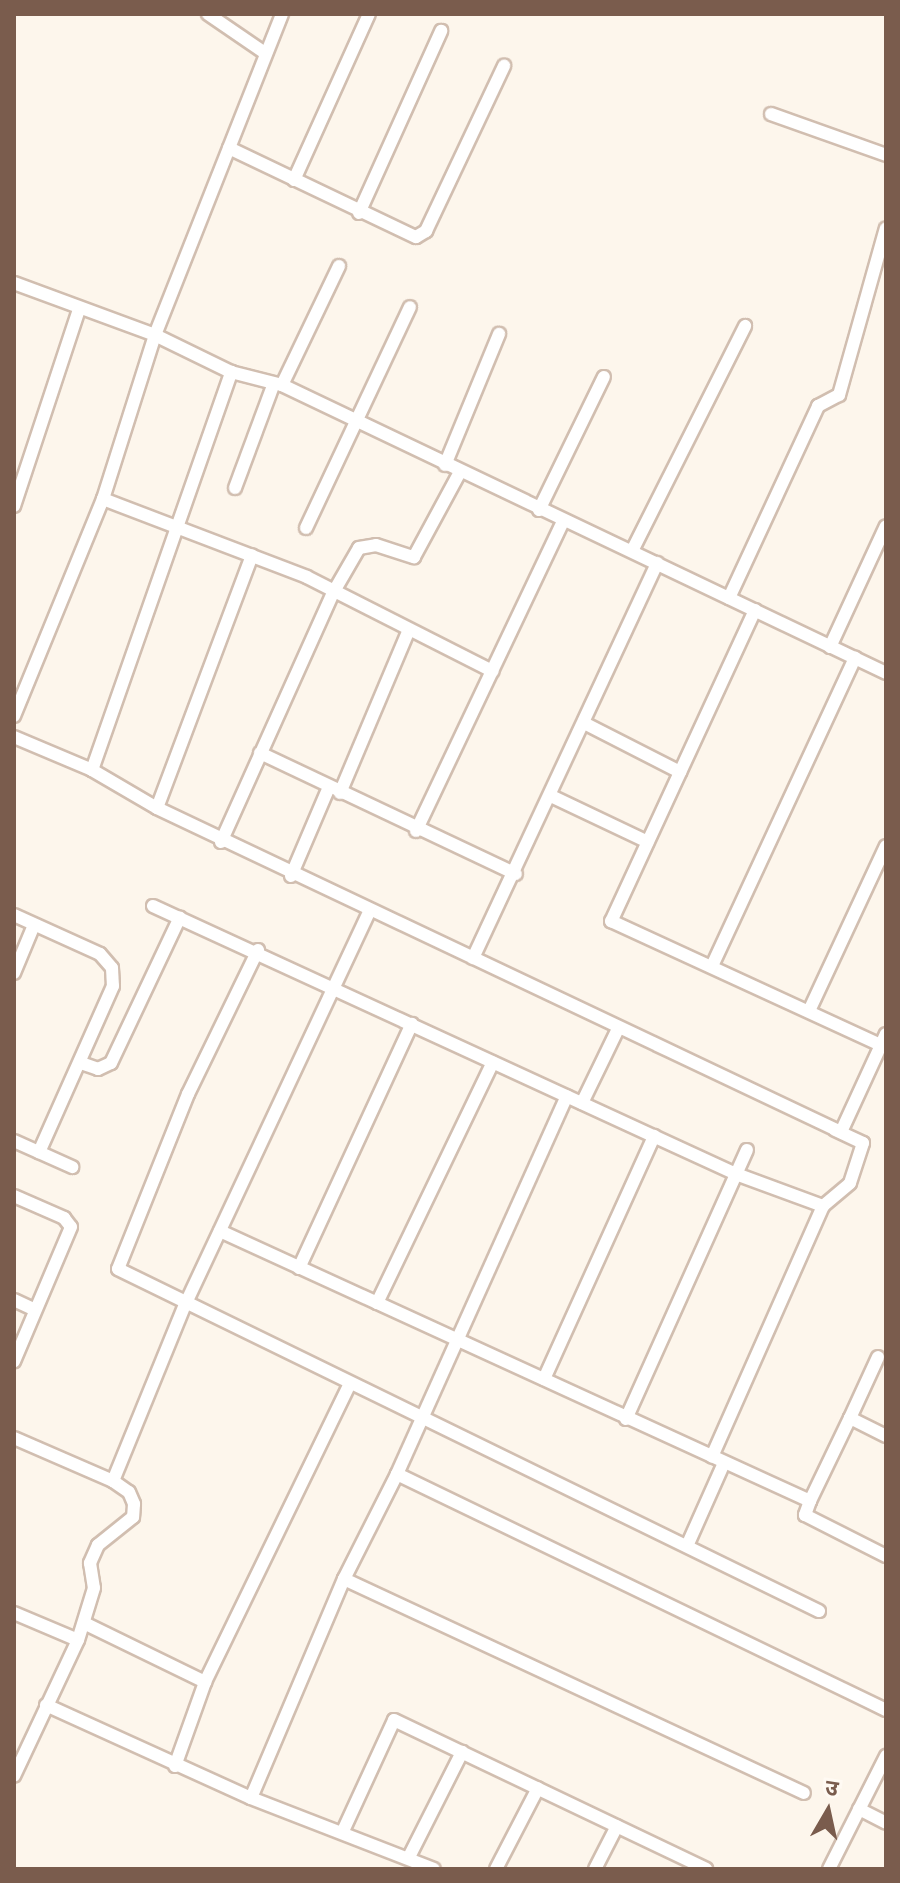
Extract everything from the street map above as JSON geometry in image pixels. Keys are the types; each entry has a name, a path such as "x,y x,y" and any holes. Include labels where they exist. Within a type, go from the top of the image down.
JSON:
{"street":[{"path":"208,14 265,53"},
{"path":"14,716 103,499 155,335 282,14"},
{"path":"294,180 369,14"},
{"path":"359,213 441,31"},
{"path":"229,148 408,238 426,231 504,66"},
{"path":"771,114 886,155"},
{"path":"729,598 818,406 839,395 886,228"},
{"path":"235,488 278,386 339,266"},
{"path":"14,283 79,310 155,335 231,372 278,386 886,673"},
{"path":"306,528 410,307"},
{"path":"14,506 79,310"},
{"path":"632,551 745,326"},
{"path":"445,465 499,334"},
{"path":"92,770 231,372"},
{"path":"539,510 604,377"},
{"path":"221,842 333,593 366,543 414,557 460,472"},
{"path":"103,499 307,577 333,593 492,671"},
{"path":"416,831 563,522"},
{"path":"830,647 886,526"},
{"path":"157,808 252,555"},
{"path":"473,958 516,874 657,563"},
{"path":"14,737 92,770 157,808 291,876 473,958 841,1132 884,1040 809,1011 611,921 755,610"},
{"path":"291,876 409,630"},
{"path":"712,966 855,658"},
{"path":"584,723 680,772"},
{"path":"260,753 416,831 516,874"},
{"path":"551,796 648,842"},
{"path":"809,1011 886,846"},
{"path":"153,906 258,950 736,1174 823,1206"},
{"path":"113,1481 185,1305 338,987 369,912"},
{"path":"14,915 100,954 112,968 113,986 39,1152"},
{"path":"81,1063 98,1069 111,1063 180,917"},
{"path":"14,973 34,925"},
{"path":"258,950 188,1094 118,1262 123,1273 819,1611"},
{"path":"299,1268 412,1024"},
{"path":"582,1103 618,1029"},
{"path":"377,1303 493,1062"},
{"path":"251,1798 344,1579 397,1474 567,1096"},
{"path":"687,1546 718,1460 823,1206 850,1183 863,1143 830,1127"},
{"path":"544,1379 654,1136"},
{"path":"14,1141 72,1167"},
{"path":"626,1419 747,1150"},
{"path":"14,1196 64,1218 71,1227 14,1361"},
{"path":"220,1231 810,1501"},
{"path":"14,1300 35,1310"},
{"path":"878,1357 805,1515 886,1556"},
{"path":"175,1766 205,1682 350,1383"},
{"path":"850,1418 886,1436"},
{"path":"14,1438 113,1481 129,1492 133,1517 98,1545 90,1563 94,1588 78,1640 14,1776"},
{"path":"397,1474 886,1710"},
{"path":"344,1579 804,1793"},
{"path":"14,1613 78,1640"},
{"path":"84,1623 205,1682"},
{"path":"46,1705 175,1766 434,1869"},
{"path":"343,1831 394,1720 706,1869"},
{"path":"409,1857 462,1752"},
{"path":"829,1869 886,1756"},
{"path":"496,1869 538,1788"},
{"path":"859,1809 886,1823"},
{"path":"595,1869 617,1826"}]}
